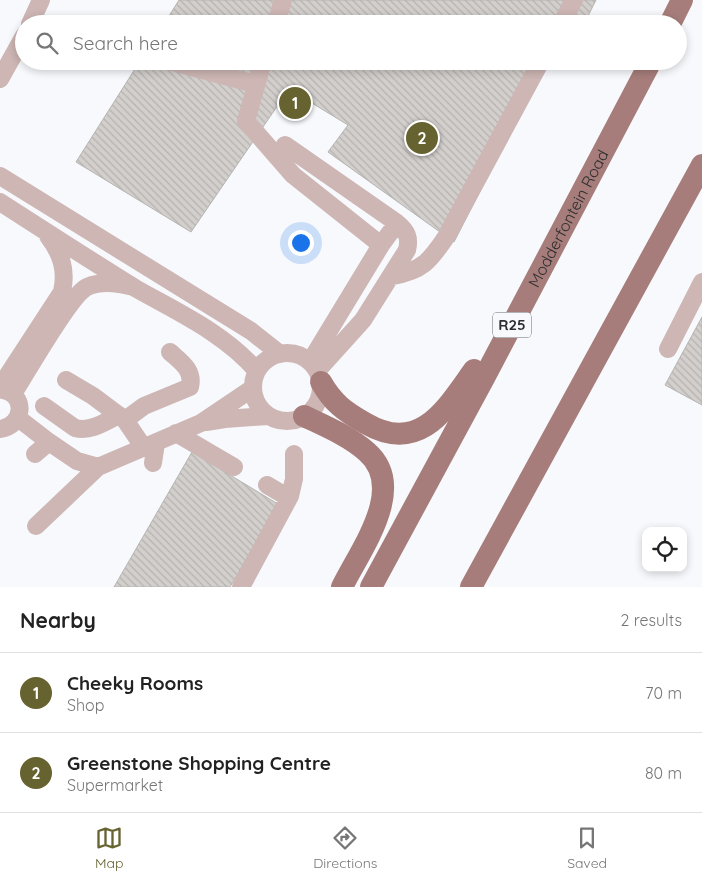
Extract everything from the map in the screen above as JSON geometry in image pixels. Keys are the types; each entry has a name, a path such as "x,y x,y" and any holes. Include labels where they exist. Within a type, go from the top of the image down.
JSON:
{"main road":[{"path":"674,15 682,0"},
{"name":"Modderfontein Road","path":"370,587 646,70"},
{"path":"471,587 702,165"},
{"path":"316,372 329,396 342,410 379,431 391,434 407,434 426,427 439,415 456,395 524,301"},
{"path":"304,416 349,440 368,453 376,461 384,485 384,499 376,520 342,587"}],"street":[{"path":"34,15 40,0"},
{"path":"566,15 574,0"},
{"path":"0,78 15,52"},
{"path":"203,70 256,84"},
{"path":"260,70 246,121 293,175 381,245"},
{"path":"392,276 411,272 422,267 436,253 536,70"},
{"path":"285,145 397,224 408,235 409,243 407,250 363,320 316,372"},
{"path":"0,176 251,330 280,354"},
{"path":"0,202 134,287 212,332 234,347 257,371"},
{"path":"316,372 381,245 397,224"},
{"path":"4,390 62,292 65,280 64,268 56,246 43,230"},
{"path":"668,348 702,282"},
{"path":"4,390 78,292 86,287 106,283 134,287"},
{"path":"44,406 75,428 81,430 122,418 144,406 190,387 191,375 188,369 170,352"},
{"path":"201,423 267,416 277,420 288,421 298,420 308,414 316,405 320,394 316,372 300,356 288,353 280,354 266,360 257,371 253,388 257,403 267,416"},
{"path":"66,380 93,396 122,418 150,445 153,463"},
{"path":"36,526 98,467 201,423 253,388"},
{"path":"0,430 8,428 18,418 20,406 4,390"},
{"path":"18,418 76,460 98,467"},
{"path":"176,434 234,467"},
{"path":"35,454 49,442"},
{"path":"241,587 288,498 294,479 294,454"},
{"path":"267,485 288,498"}],"building":[{"path":"179,0 596,0 588,15 170,15"},
{"path":"134,70 542,70 454,242 328,152 348,125 289,89 191,232 76,162"},
{"path":"702,317 702,405 665,385"},
{"path":"192,452 278,504 230,587 114,587"}],"place":[{"name":"Cheeky Rooms","path":"295,103"},
{"name":"Greenstone Shopping Centre","path":"422,138"}]}
